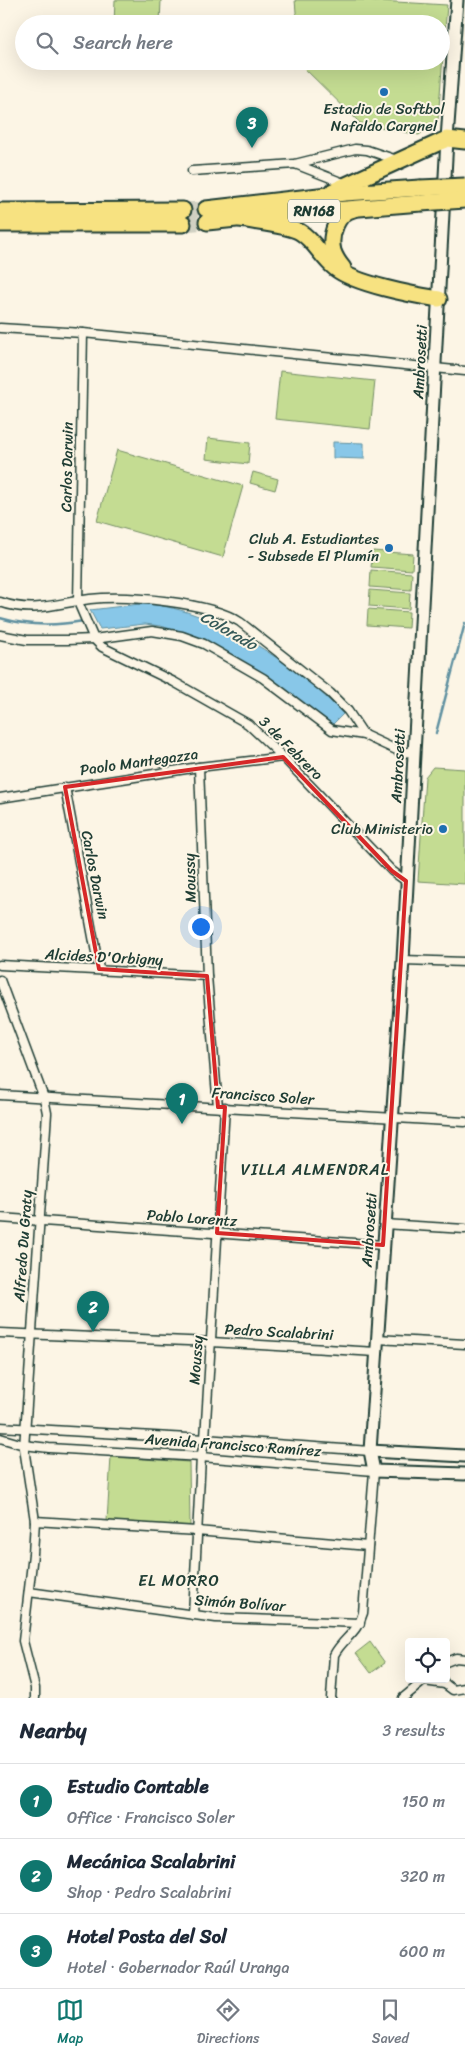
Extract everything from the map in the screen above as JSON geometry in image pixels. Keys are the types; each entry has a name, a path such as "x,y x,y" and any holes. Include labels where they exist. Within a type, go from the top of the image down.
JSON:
{"highway":[{"path":"321,196 397,160 448,139 465,141"},
{"name":"RN168","path":"420,196 465,186"},
{"name":"RN168","path":"369,199 321,196 206,216 240,219 369,199 420,196 465,200"},
{"path":"356,278 337,260 333,251 334,229 338,221 349,210 369,199"},
{"path":"0,211 183,217 0,224"},
{"path":"240,219 292,228 301,232 336,269 356,278 419,296 439,299"}],"street":[{"name":"Ambrosetti","path":"360,1623 363,1612 374,1471 370,1451 376,1339 403,960 457,0"},
{"path":"192,171 294,164 356,150 367,150 397,160"},
{"path":"294,164 347,184 369,199"},
{"path":"0,328 83,333 465,371"},
{"name":"Carlos Darwin","path":"79,606 83,333"},
{"path":"0,602 20,608 46,608 79,606 90,599 149,599 198,607 231,616 330,693 348,711 364,736"},
{"path":"79,606 92,635"},
{"path":"0,635 27,640 152,631 165,632 204,644 263,678 332,730 364,736 403,753 414,751"},
{"name":"3 de Febrero","path":"92,635 102,647 174,682 248,724 283,757 392,871 406,881"},
{"name":"Paolo Mantegazza","path":"0,798 199,767 283,757"},
{"name":"Moussy","path":"193,1615 201,1457 211,1342 222,1107 207,976 199,767"},
{"name":"Carlos Darwin","path":"65,787 99,969"},
{"path":"403,960 465,962"},
{"name":"Alcides D'Orbigny","path":"0,965 207,976"},
{"name":"Alfredo Du Graty","path":"0,980 44,1098 46,1113 24,1445 35,1521 23,1641 36,1698"},
{"name":"Francisco Soler","path":"0,1095 465,1122"},
{"name":"Pablo Lorentz","path":"0,1218 383,1245"},
{"path":"384,1224 465,1229"},
{"name":"Pedro Scalabrini","path":"0,1333 211,1342 376,1352"},
{"path":"376,1339 465,1344"},
{"name":"Avenida Francisco Ramírez","path":"0,1427 465,1456"},
{"name":"Avenida Francisco Ramírez","path":"0,1438 24,1445 49,1448 201,1457 374,1471 465,1474"},
{"path":"35,1521 197,1531 368,1546"},
{"name":"Simón Bolívar","path":"29,1592 216,1618 360,1623"},
{"path":"332,1698 334,1655 360,1623"},
{"path":"450,1661 456,1658 465,1659"},
{"path":"403,1698 421,1683"},
{"path":"445,1683 454,1690 464,1689 464,1698"}],"highlighted area":[{"path":"283,757 392,871 406,881 383,1245 217,1233 225,1107 218,1107 207,976 99,969 65,787"}],"green space":[{"path":"115,0 161,0 160,15 114,15"},
{"name":"Estadio de Softbol Nafaldo Cargnel","path":"295,0 362,0 447,5 446,15 296,15"},
{"name":"Estadio de Softbol Nafaldo Cargnel","path":"306,70 442,70 438,120 419,135 360,123"},
{"path":"280,371 375,381 370,429 275,419"},
{"path":"208,438 250,443 248,464 206,459"},
{"path":"117,450 243,486 223,557 97,521"},
{"path":"253,472 278,479 275,490 250,483"},
{"path":"373,551 413,554 412,570 371,567"},
{"path":"371,570 412,573 411,590 370,587"},
{"path":"370,590 410,593 409,609 369,606"},
{"path":"368,609 409,612 408,628 367,625"},
{"name":"Club Ministerio","path":"433,767 465,769 465,884 418,881 425,777"},
{"path":"111,1457 189,1462 190,1526 107,1521"},
{"path":"370,1642 385,1663 371,1673 356,1653"}],"water":[{"path":"333,442 364,443 364,459 333,458"},
{"path":"140,604 166,607 194,614 250,641 302,677 343,714 331,726 265,675 206,640 161,626 145,624 100,629 90,610"}],"waterway":[{"name":"Colorado","path":"0,618 20,623 41,624 83,621"},
{"name":"Colorado","path":"436,733 465,623"}],"tunnel":[{"path":"183,210 206,209"},
{"path":"183,224 207,222"}],"place":[{"name":"Estadio de Softbol Nafaldo Cargnel","path":"384,92"},
{"name":"Hotel Posta del Sol","path":"252,148"},
{"name":"Club A. Estudiantes - Subsede El Plumín","path":"389,548"},
{"name":"Club Ministerio","path":"443,829"},
{"name":"Estudio Contable","path":"182,1124"},
{"name":"Mecánica Scalabrini","path":"93,1332"}],"district":[{"name":"VILLA ALMENDRAL","path":"315,1169"},
{"name":"EL MORRO","path":"179,1580"}]}
